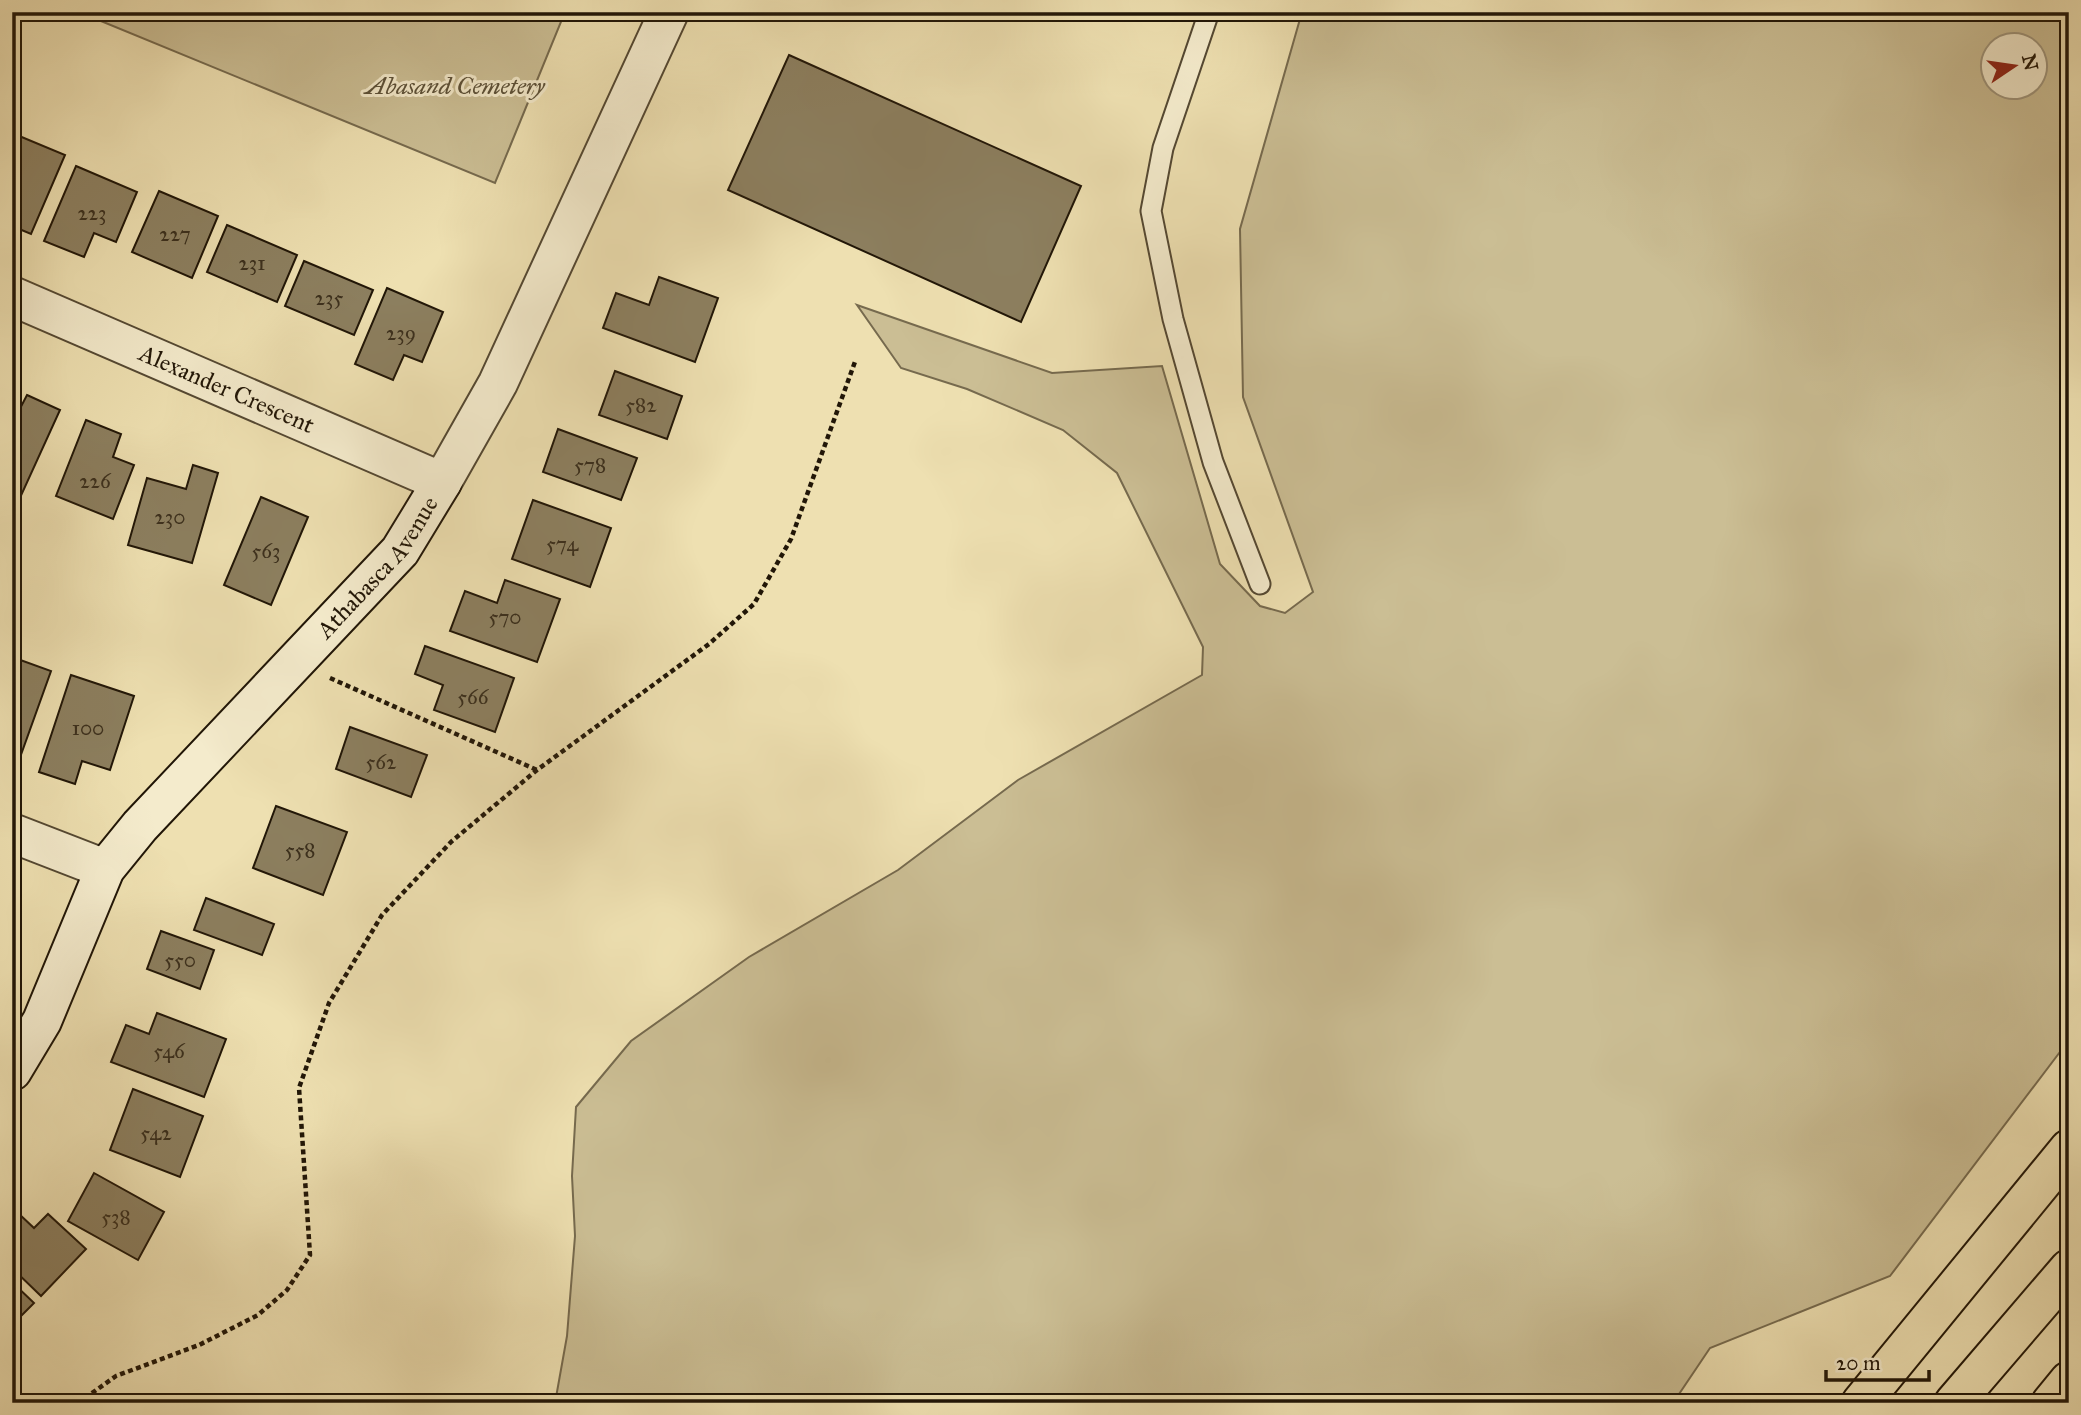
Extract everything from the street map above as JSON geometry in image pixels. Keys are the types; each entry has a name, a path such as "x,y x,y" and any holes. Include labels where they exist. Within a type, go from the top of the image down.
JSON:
{"highway":[{"path":"1861,1403 2069,1149"},
{"path":"1954,1403 2069,1269"},
{"path":"2051,1403 2069,1381"}],"street":[{"name":"Athabasca Avenue","path":"12,1071 42,1021 104,869 140,826 400,551 498,383 669,12"},
{"name":"Alexander Crescent","path":"12,296 442,482"},
{"path":"12,833 104,869"}],"lane":[{"path":"1209,12 1163,148 1151,211 1173,319 1213,462 1260,584"}],"path":[{"path":"78,1403 117,1376 199,1345 258,1315 287,1290 310,1255 299,1087 329,1003 382,915 451,842 537,770 709,644 754,604 791,539 856,359"},
{"path":"295,663 537,770"}],"green space":[{"name":"Abasand Cemetery","path":"79,12 565,12 495,183"},
{"path":"1302,12 2069,12 2069,1040 1890,1276 1710,1348 1673,1403 555,1403 567,1336 575,1236 572,1176 576,1107 631,1041 749,957 898,870 1018,780 1202,675 1203,647 1117,473 1063,430 967,389 901,368 857,305 1052,373 1162,366 1220,564 1260,606 1285,613 1313,592 1243,397 1240,229"}],"building":[{"path":"789,55 1081,186 1021,322 728,190"},
{"path":"12,133 65,155 31,234 12,226"},
{"path":"76,166 137,192 116,242 94,233 84,257 44,241"},
{"path":"159,191 218,216 192,278 132,252"},
{"path":"227,225 297,255 277,302 207,272"},
{"path":"304,261 373,290 354,335 285,306"},
{"path":"659,277 718,298 695,362 603,328 616,293 649,305"},
{"path":"387,288 443,312 422,362 404,355 393,380 355,364"},
{"path":"615,371 682,396 667,439 599,415"},
{"path":"27,395 60,410 19,500 12,497 12,424"},
{"path":"86,420 121,434 113,457 134,465 113,519 56,496"},
{"path":"558,429 637,458 621,500 543,472"},
{"path":"193,465 218,473 192,563 128,545 147,478 186,489"},
{"path":"261,497 308,517 271,605 224,585"},
{"path":"533,500 611,528 590,587 512,559"},
{"path":"505,580 560,599 537,662 450,631 465,591 497,603"},
{"path":"425,646 514,678 495,732 434,710 443,685 415,674"},
{"path":"12,657 51,671 18,763 12,761"},
{"path":"71,675 134,696 110,770 82,761 75,784 39,772"},
{"path":"350,727 427,755 411,797 336,769"},
{"path":"276,806 347,832 323,895 253,868"},
{"path":"206,898 274,924 262,955 194,930"},
{"path":"161,931 214,950 200,989 147,969"},
{"path":"157,1013 226,1039 204,1097 111,1062 126,1025 149,1034"},
{"path":"133,1089 203,1116 180,1177 110,1150"},
{"path":"94,1173 164,1212 138,1260 68,1221"},
{"path":"18,1213 34,1228 48,1214 86,1249 41,1296 12,1268 12,1220"},
{"path":"12,1282 34,1303 12,1325"}]}
